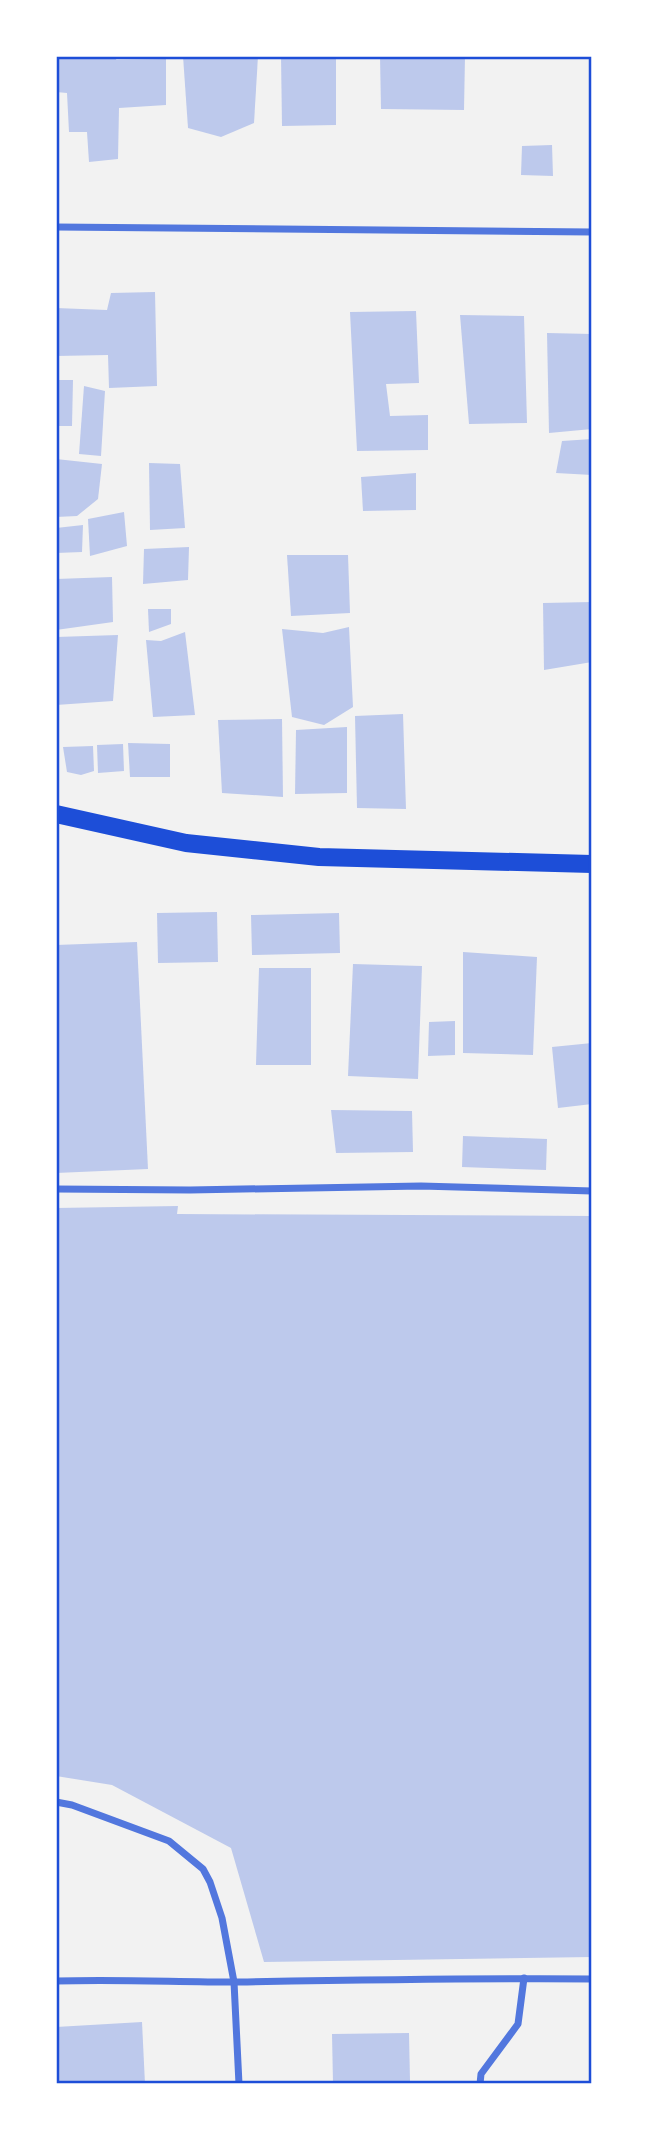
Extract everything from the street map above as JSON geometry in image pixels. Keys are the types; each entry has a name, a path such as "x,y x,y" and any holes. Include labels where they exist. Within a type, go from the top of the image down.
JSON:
{"main road":[{"path":"56,814 186,843 319,857 592,864"}],"street":[{"path":"56,227 592,232"},
{"path":"56,1189 190,1190 421,1186 592,1191"},
{"path":"56,1802 72,1805 169,1841 203,1869 222,1918 234,1982 239,2084"},
{"path":"56,1981 108,1979 234,1982 444,1977 592,1979"},
{"path":"480,2084 481,2074 518,2024 524,1978"}],"building":[{"path":"56,56 117,56 116,60 166,59 166,105 119,108 118,159 89,162 87,132 69,132 67,93 56,92"},
{"path":"183,56 258,56 254,123 221,137 188,128"},
{"path":"281,56 336,56 336,125 282,126"},
{"path":"380,56 465,56 464,110 381,109"},
{"path":"552,145 553,176 521,175 522,146"},
{"path":"155,292 157,386 109,388 108,355 56,356 56,308 107,310 111,293"},
{"path":"416,311 419,383 386,384 390,416 428,415 428,450 357,451 350,312"},
{"path":"460,315 524,316 527,423 469,424"},
{"path":"547,333 592,334 592,429 549,433"},
{"path":"56,380 73,380 72,426 56,426"},
{"path":"84,386 105,391 101,456 79,454"},
{"path":"592,439 592,475 556,473 562,441"},
{"path":"56,459 102,464 98,499 77,516 56,517"},
{"path":"149,463 180,464 185,528 150,530"},
{"path":"416,473 416,510 363,511 361,477"},
{"path":"124,512 127,546 90,556 88,519"},
{"path":"83,525 82,552 56,553 56,528"},
{"path":"189,547 188,580 143,584 144,549"},
{"path":"287,555 348,555 350,613 291,616"},
{"path":"112,577 113,622 56,630 56,579"},
{"path":"592,602 592,662 544,670 543,603"},
{"path":"148,609 171,609 171,624 149,632"},
{"path":"349,627 353,707 324,725 292,717 282,629 323,633"},
{"path":"185,632 195,715 153,717 146,640 161,641"},
{"path":"118,635 113,701 56,705 56,637"},
{"path":"403,714 406,809 357,808 355,716"},
{"path":"282,719 283,797 222,793 218,720"},
{"path":"347,727 347,793 295,794 296,730"},
{"path":"128,743 170,744 170,777 130,777"},
{"path":"123,744 124,771 98,773 97,745"},
{"path":"93,746 94,771 81,775 67,772 63,747"},
{"path":"217,912 218,962 158,963 157,913"},
{"path":"339,913 340,953 252,955 251,915"},
{"path":"137,942 148,1169 56,1173 56,945"},
{"path":"463,952 537,957 533,1055 463,1053"},
{"path":"353,964 422,966 418,1079 348,1076"},
{"path":"259,968 311,968 311,1065 256,1065"},
{"path":"455,1021 455,1055 428,1056 429,1022"},
{"path":"592,1043 592,1104 558,1108 552,1047"},
{"path":"331,1110 412,1111 413,1152 336,1153"},
{"path":"463,1136 547,1139 546,1170 462,1167"},
{"path":"178,1206 177,1214 592,1216 592,1957 264,1962 231,1848 112,1785 56,1776 56,1208"},
{"path":"142,2022 145,2084 56,2084 56,2027"},
{"path":"409,2033 410,2081 333,2083 332,2034"}]}
